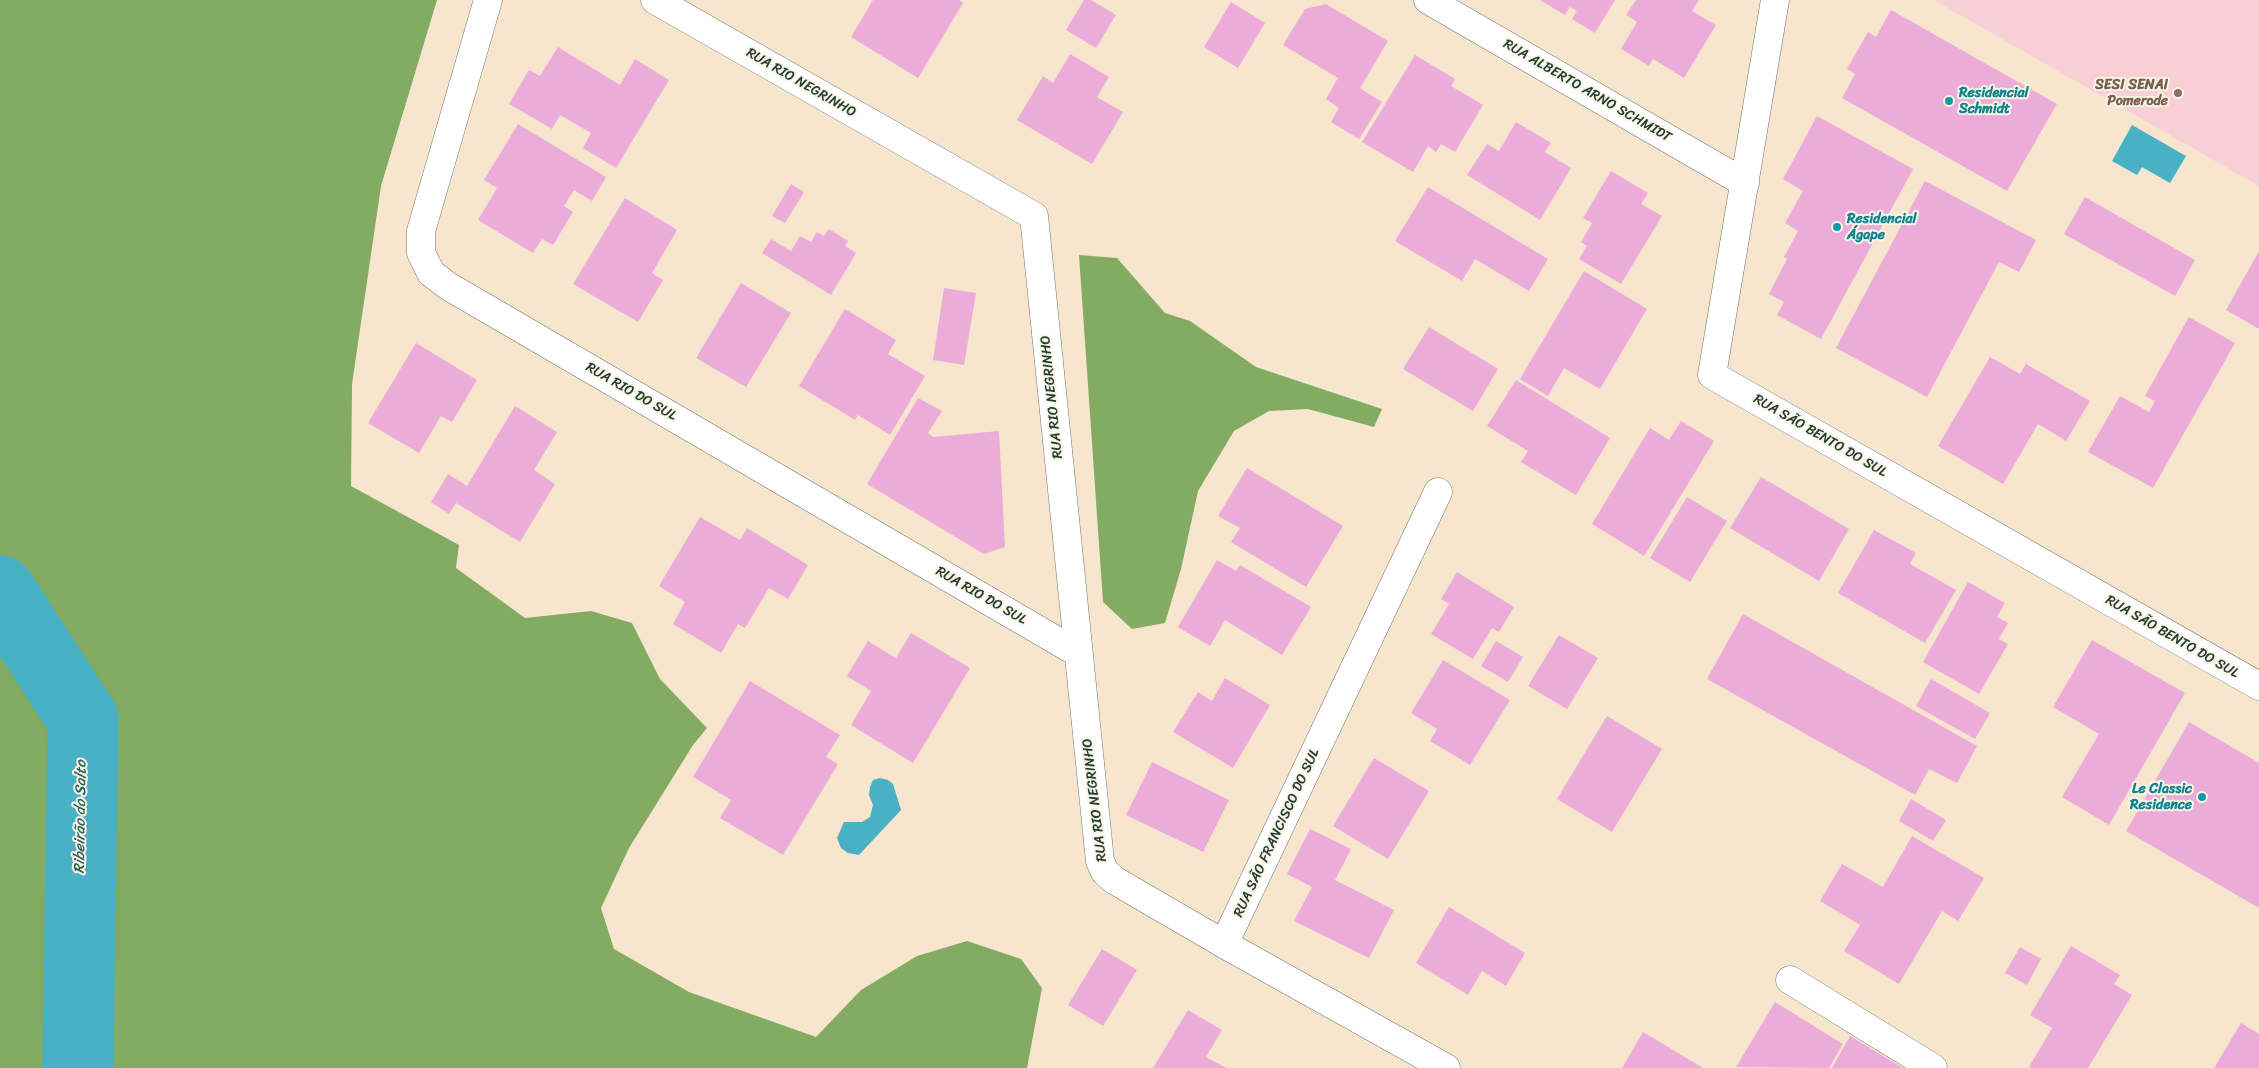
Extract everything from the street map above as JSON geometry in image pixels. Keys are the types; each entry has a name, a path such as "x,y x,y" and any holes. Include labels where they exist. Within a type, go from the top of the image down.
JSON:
{"street":[{"name":"RUA RIO DO SUL","path":"488,0 422,231 421,254 431,273 448,286 1078,653"},
{"name":"RUA RIO NEGRINHO","path":"656,0 1034,216 1100,861 1104,872 1114,880 1224,944"},
{"name":"RUA ALBERTO ARNO SCHMIDT","path":"1428,0 1745,183"},
{"name":"RUA SÃO BENTO DO SUL","path":"1775,0 1712,375 2259,686"},
{"name":"RUA SÃO FRANCISCO DO SUL","path":"1224,944 1438,492"},
{"path":"1224,944 1446,1068"},
{"path":"1790,980 1933,1068"}],"shaded area":[{"name":"SESI SENAI Pomerode","path":"1934,0 2259,0 2259,186"}],"green space":[{"path":"0,0 437,0 381,186 352,384 351,486 459,545 456,568 525,618 591,611 632,623 660,679 707,728 693,745 629,848 601,908 614,949 689,992 816,1037 861,990 917,956 967,941 1021,959 1042,988 1027,1068 0,1068"},
{"path":"1079,255 1117,258 1165,313 1190,321 1256,367 1382,409 1374,427 1308,409 1269,411 1234,431 1198,491 1181,569 1165,623 1132,629 1103,602"}],"water":[{"path":"2132,125 2186,156 2170,183 2142,167 2137,175 2112,161"},
{"path":"880,778 888,780 893,784 901,810 859,855 848,853 841,848 837,838 844,822 862,822 870,817 873,805 869,795 870,787 873,780"}],"building":[{"path":"873,0 959,0 963,3 918,78 851,37"},
{"path":"1084,0 1091,0 1116,15 1096,48 1066,30"},
{"path":"1540,0 1615,0 1595,33 1572,19 1577,11 1570,7 1565,15"},
{"path":"1636,0 1699,0 1692,11 1716,25 1684,78 1653,59 1649,66 1621,49 1637,22 1626,15"},
{"path":"1231,2 1265,23 1238,68 1204,47"},
{"path":"1326,4 1388,41 1360,88 1382,102 1359,139 1331,122 1339,108 1326,99 1338,78 1283,45 1305,9"},
{"name":"Residencial Schmidt","path":"1891,10 2057,104 2007,191 1842,98 1855,74 1847,69 1868,32 1876,37"},
{"path":"558,47 620,85 635,59 669,80 616,168 583,148 591,133 560,115 552,129 509,104 529,70 540,76"},
{"path":"1070,54 1109,77 1097,97 1123,112 1092,164 1017,120 1043,76 1053,83"},
{"path":"1415,55 1455,79 1451,86 1483,105 1455,152 1441,144 1436,152 1428,146 1413,172 1362,142"},
{"name":"Residencial Ágape","path":"1817,116 1913,169 1821,339 1777,315 1784,302 1769,294 1787,259 1784,257 1798,231 1785,223 1803,191 1783,179"},
{"path":"1516,122 1551,143 1545,152 1571,168 1540,220 1467,175 1487,144 1499,151"},
{"path":"518,124 606,177 592,201 574,190 564,206 573,212 553,245 542,239 533,253 478,220 497,188 484,180"},
{"path":"1611,171 1648,193 1641,204 1662,216 1621,284 1579,259 1587,246 1581,242 1592,223 1583,218"},
{"path":"1925,181 2036,240 2019,272 1999,262 1927,397 1836,348"},
{"path":"791,184 804,192 785,223 772,216"},
{"path":"1428,187 1548,259 1529,291 1475,259 1462,281 1395,241"},
{"path":"2085,197 2195,260 2175,296 2064,234"},
{"path":"625,198 677,230 652,273 663,280 638,322 573,284"},
{"path":"829,229 848,241 845,246 856,253 831,295 762,253 771,239 791,251 800,236 811,242 817,232 824,236"},
{"path":"2259,251 2259,329 2226,310"},
{"path":"1584,271 1647,309 1600,389 1564,368 1548,396 1520,379"},
{"path":"741,283 791,313 746,387 696,358"},
{"path":"944,288 976,293 964,365 933,360"},
{"path":"845,309 896,340 888,354 925,376 890,435 858,415 855,420 799,386"},
{"path":"2189,317 2235,343 2153,488 2088,452 2120,396 2149,412 2155,401 2145,396"},
{"path":"1429,327 1498,369 1473,411 1403,369"},
{"path":"416,343 477,380 452,422 441,416 419,453 368,423"},
{"path":"1990,357 2020,374 2026,364 2090,401 2066,441 2038,424 2003,484 1938,446"},
{"path":"1516,380 1610,438 1576,495 1521,462 1528,451 1487,426"},
{"path":"918,398 942,411 928,433 933,437 999,431 1005,547 984,554 867,484"},
{"path":"515,406 557,432 534,470 555,484 520,542 456,503 449,514 431,502 448,474 467,486"},
{"path":"1681,421 1714,441 1644,556 1592,524 1650,428 1669,440"},
{"path":"1247,468 1343,526 1306,587 1231,542 1240,528 1218,516"},
{"path":"1761,477 1849,529 1819,581 1730,528"},
{"path":"1687,497 1727,521 1690,582 1650,558"},
{"path":"700,517 740,540 747,528 808,565 788,599 769,588 745,628 738,624 721,653 673,624 685,602 659,586"},
{"path":"1874,530 1916,553 1910,564 1956,590 1925,643 1838,593"},
{"path":"1217,560 1236,571 1240,565 1311,607 1282,655 1225,620 1210,646 1178,627"},
{"path":"1457,572 1514,607 1499,632 1492,628 1473,659 1431,634 1449,604 1441,599"},
{"path":"1968,582 2005,603 1997,617 2008,623 1999,639 2008,644 1979,694 1923,662"},
{"path":"1743,614 1977,746 1957,783 1929,769 1915,795 1707,679"},
{"path":"911,633 970,668 913,763 851,725 871,691 847,676 868,641 896,658"},
{"path":"1559,635 1598,658 1567,709 1528,686"},
{"path":"2092,640 2185,693 2109,825 2062,797 2099,734 2053,707"},
{"path":"1496,641 1523,657 1508,682 1481,666"},
{"path":"1443,660 1510,700 1470,765 1430,741 1437,729 1411,713"},
{"path":"1225,678 1270,705 1233,768 1173,732 1198,692 1212,701"},
{"path":"1931,679 1990,713 1975,739 1916,706"},
{"path":"750,681 840,735 826,757 838,764 783,855 720,818 731,800 693,777"},
{"path":"1607,716 1662,749 1612,832 1557,799"},
{"name":"Le Classic Residence","path":"2189,722 2259,763 2259,908 2126,831"},
{"path":"1374,758 1429,791 1388,859 1333,826"},
{"path":"1152,762 1229,800 1203,852 1126,815"},
{"path":"1911,799 1946,820 1933,841 1899,821"},
{"path":"1310,829 1351,849 1335,880 1394,910 1369,958 1294,921 1312,887 1287,874"},
{"path":"1912,836 1984,878 1958,921 1942,911 1899,984 1844,951 1860,925 1820,901 1842,864 1883,887"},
{"path":"1449,907 1525,953 1506,986 1482,971 1468,995 1416,963"},
{"path":"2071,946 2120,975 2114,984 2132,995 2088,1068 2031,1068 2029,1067 2052,1028 2030,1015"},
{"path":"2020,947 2041,959 2027,985 2005,973"},
{"path":"1102,949 1137,970 1103,1026 1068,1005"},
{"path":"1775,1002 1843,1044 1829,1068 1736,1067"},
{"path":"1188,1010 1222,1030 1206,1057 1226,1068 1153,1068"},
{"path":"2241,1023 2259,1034 2259,1068 2214,1068"},
{"path":"1643,1032 1703,1068 1622,1068"},
{"path":"1850,1036 1903,1068 1832,1068"}],"waterway":[{"name":"Ribeirão do Salto","path":"0,591 83,719 78,1068"}],"place":[{"name":"SESI SENAI Pomerode","path":"2178,93"},
{"name":"Residencial Schmidt","path":"1949,101"},
{"name":"Residencial Ágape","path":"1837,227"},
{"name":"Le Classic Residence","path":"2202,797"}]}
